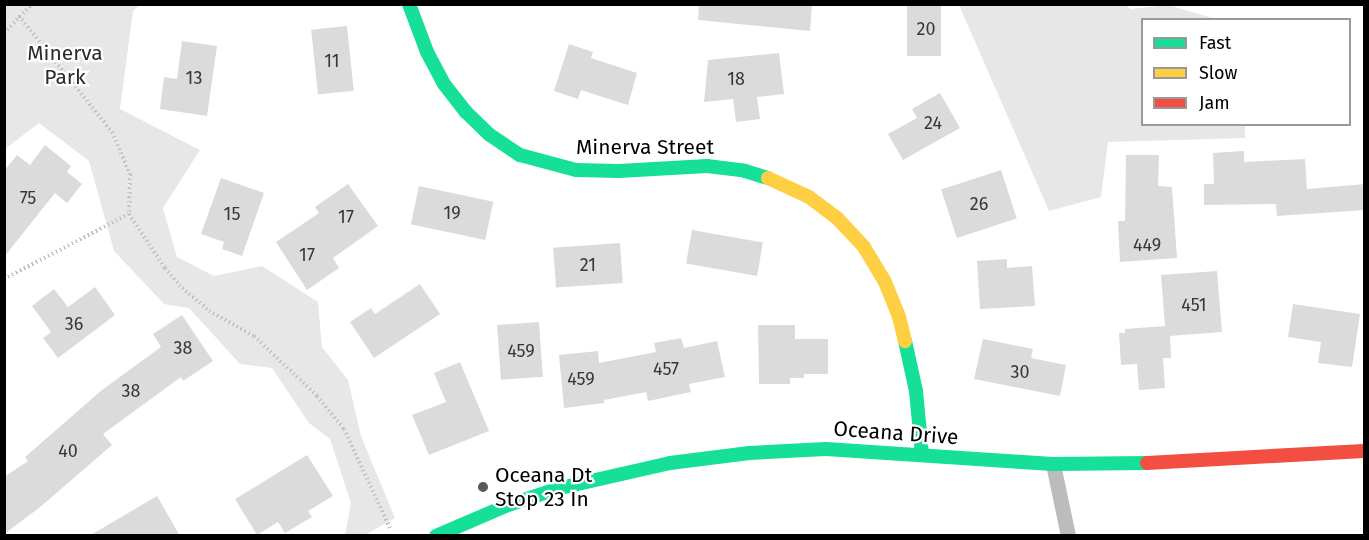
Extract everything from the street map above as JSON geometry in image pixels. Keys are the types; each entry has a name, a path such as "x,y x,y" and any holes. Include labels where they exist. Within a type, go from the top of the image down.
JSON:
{"street":[{"name":"Minerva Street","path":"409,4 427,52 444,84 466,112 490,135 520,155 576,170 619,171 707,166 745,171 777,180 799,191 838,219 864,247 885,282 898,317 908,347 916,391 922,455"},
{"name":"Oceana Drive","path":"436,536 508,505 560,488 670,463 749,453 826,449 1053,464 1203,462 1365,451"}],"lane":[{"path":"1053,464 1068,536"}],"path":[{"path":"4,33 32,4"},
{"path":"19,16 112,132 130,174 129,214 165,268 209,311 254,336 317,396 344,429 390,528"},
{"path":"4,279 129,214"}],"green space":[{"name":"Minerva Park","path":"5,4 140,5 133,11 120,109 200,150 163,208 177,257 214,276 262,266 318,302 322,347 348,380 361,436 395,518 365,535 345,535 351,503 330,439 309,423 272,368 240,364 189,308 164,304 114,251 89,161 39,123 5,149"},
{"path":"1123,4 1131,9 1168,5 1213,18 1141,18 1141,126 1245,126 1245,138 1108,142 1101,197 1049,211 959,5"}],"building":[{"path":"699,4 812,4 810,31 698,20"},
{"path":"907,4 941,4 941,56 907,56"},
{"path":"347,26 354,91 318,94 311,30"},
{"path":"182,41 217,46 207,116 160,109 164,77 177,79"},
{"path":"569,44 593,52 591,58 637,73 628,105 581,90 578,99 554,91"},
{"path":"779,53 784,94 757,97 760,119 736,122 733,99 704,102 708,60"},
{"path":"940,93 960,128 903,160 888,134 917,118 912,109"},
{"path":"45,145 71,166 67,172 82,184 67,203 55,193 4,257 4,171 17,155 30,165"},
{"path":"1244,151 1244,162 1305,159 1307,189 1365,184 1365,210 1277,216 1276,204 1204,205 1204,184 1214,184 1213,153"},
{"path":"1126,155 1159,155 1158,186 1172,187 1177,258 1120,262 1118,221 1125,221"},
{"path":"1001,170 1017,219 957,238 941,189"},
{"path":"221,178 264,193 242,256 222,249 224,242 201,234"},
{"path":"348,184 378,226 333,258 339,268 307,290 276,242 319,213 315,207"},
{"path":"419,186 493,202 485,240 411,224"},
{"path":"692,230 763,243 757,276 686,263"},
{"path":"620,243 623,283 556,288 553,248"},
{"path":"1007,259 1007,268 1032,266 1035,306 980,309 977,261"},
{"path":"1217,271 1222,332 1170,336 1171,358 1163,358 1165,388 1139,390 1137,364 1121,365 1119,333 1125,333 1125,329 1165,326 1161,275"},
{"path":"420,284 440,314 374,358 350,322 371,308 375,314"},
{"path":"95,287 115,315 58,358 43,338 51,332 32,306 54,289 68,307"},
{"path":"1293,304 1360,314 1352,367 1318,363 1321,342 1288,337"},
{"path":"182,315 213,361 183,381 181,377 103,434 112,445 39,508 4,534 4,477 28,461 25,457 102,390 161,347 153,334"},
{"path":"539,322 543,377 501,380 497,325"},
{"path":"758,325 795,325 795,339 828,339 828,374 804,374 804,378 790,378 790,384 759,384"},
{"path":"681,338 684,348 717,341 725,377 689,384 691,392 648,401 646,392 604,400 604,403 564,408 559,355 598,351 599,363 656,352 654,343"},
{"path":"983,339 1033,349 1031,358 1066,365 1060,396 974,379"},
{"path":"460,362 489,431 429,455 412,415 446,402 434,373"},
{"path":"307,455 333,496 308,511 312,517 285,533 278,522 257,535 235,499"},
{"path":"157,496 180,536 89,536"}],"traffic: fast":[{"path":"409,4 427,52 444,84 466,112 490,135 520,155 576,170 619,171 707,166 745,171 768,178"},
{"path":"905,341 916,391 922,455"},
{"path":"436,536 508,505 560,488 670,463 749,453 826,449 1053,464 1147,463"}],"traffic: slow":[{"path":"768,178 809,197 838,219 864,247 885,282 899,317 905,341"}],"traffic: jam":[{"path":"1147,463 1364,451"}],"place":[{"name":"Oceana Dt Stop 23 In","path":"483,487"}]}
